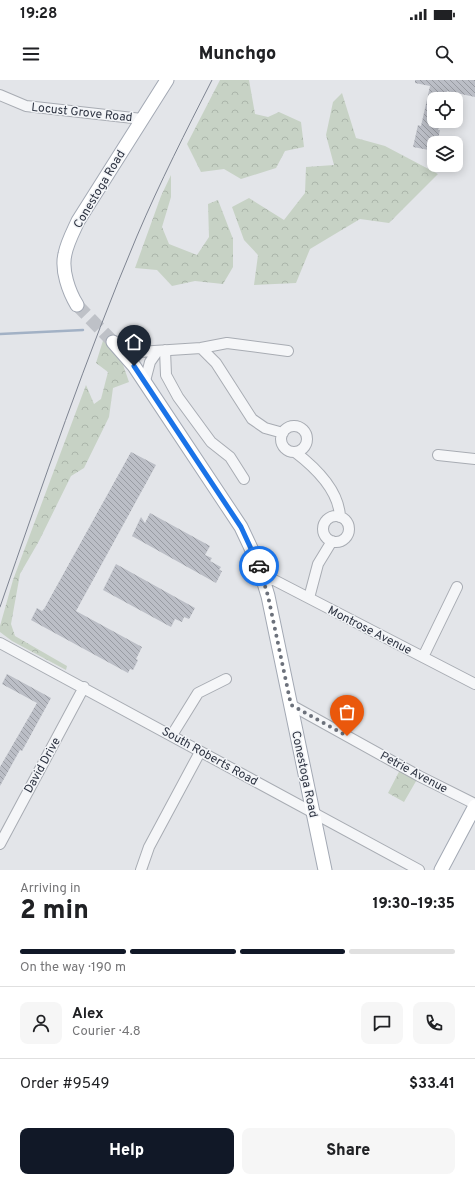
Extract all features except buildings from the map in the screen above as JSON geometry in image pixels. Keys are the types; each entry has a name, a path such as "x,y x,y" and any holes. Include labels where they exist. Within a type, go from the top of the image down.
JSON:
{"main road":[{"name":"Conestoga Road","path":"77,306 71,296 64,255 78,221 167,80"},
{"name":"Conestoga Road","path":"113,342 144,381 241,527 251,547 264,580 324,870"},
{"path":"441,870 475,805"}],"street":[{"name":"Locust Grove Road","path":"0,95 26,106 142,119"},
{"path":"123,353 201,348 227,342 288,351"},
{"path":"201,348 216,363 252,419 265,428 283,433"},
{"path":"144,381 150,362 161,351"},
{"path":"161,351 166,375 178,398 211,442 230,457 244,479"},
{"path":"295,452 304,447 306,443 305,433 302,429 292,426 283,433 281,440 283,445 286,449 295,452 308,462 329,485 340,508 340,517"},
{"path":"438,455 475,459"},
{"path":"340,517 348,524 348,533 342,541 332,541 325,535 324,525 330,518 340,517"},
{"path":"309,598 318,564 332,541"},
{"name":"Montrose Avenue","path":"264,580 274,580 475,684"},
{"path":"423,657 457,588"},
{"name":"South Roberts Road","path":"0,643 84,687 200,752 210,755 313,814 419,870"},
{"path":"172,735 198,693 226,679"},
{"name":"David Drive","path":"0,844 84,687"},
{"name":"Petrie Avenue","path":"291,705 419,776 475,805"},
{"path":"141,870 145,856 200,752"}],"green space":[{"path":"220,80 249,80 255,114 268,117 279,112 301,122 304,147 285,151 276,168 241,179 224,169 201,172 187,144"},
{"path":"342,93 356,138 385,146 427,168 427,172 434,172 438,174 389,223 360,219 310,249 296,283 254,285 258,255 244,240 232,207 249,198 284,220 305,193 306,167 334,165 326,135 333,102"},
{"path":"171,175 171,197 162,227 169,244 197,255 209,237 208,204 218,200 233,239 233,267 223,284 195,281 172,286 157,270 135,268 161,196"},
{"path":"106,331 113,333 109,348 121,359 129,382 113,388 109,417 84,468 71,476 39,541 20,574 11,624 15,636 67,666 66,670 12,641 0,632 0,626 13,580 86,385 94,404 101,399 108,372 96,363"},
{"path":"402,766 419,776 404,802 388,793"}],"waterway":[{"path":"0,334 83,330"}],"tunnel":[{"path":"77,305 113,342"}],"tram line":[{"path":"0,607 66,420 118,282 155,196 212,80"}],"way so far":[{"path":"259,566 268,596 291,705 347,736"}],"route":[{"path":"134,366 241,527 249,541 259,566"}]}
